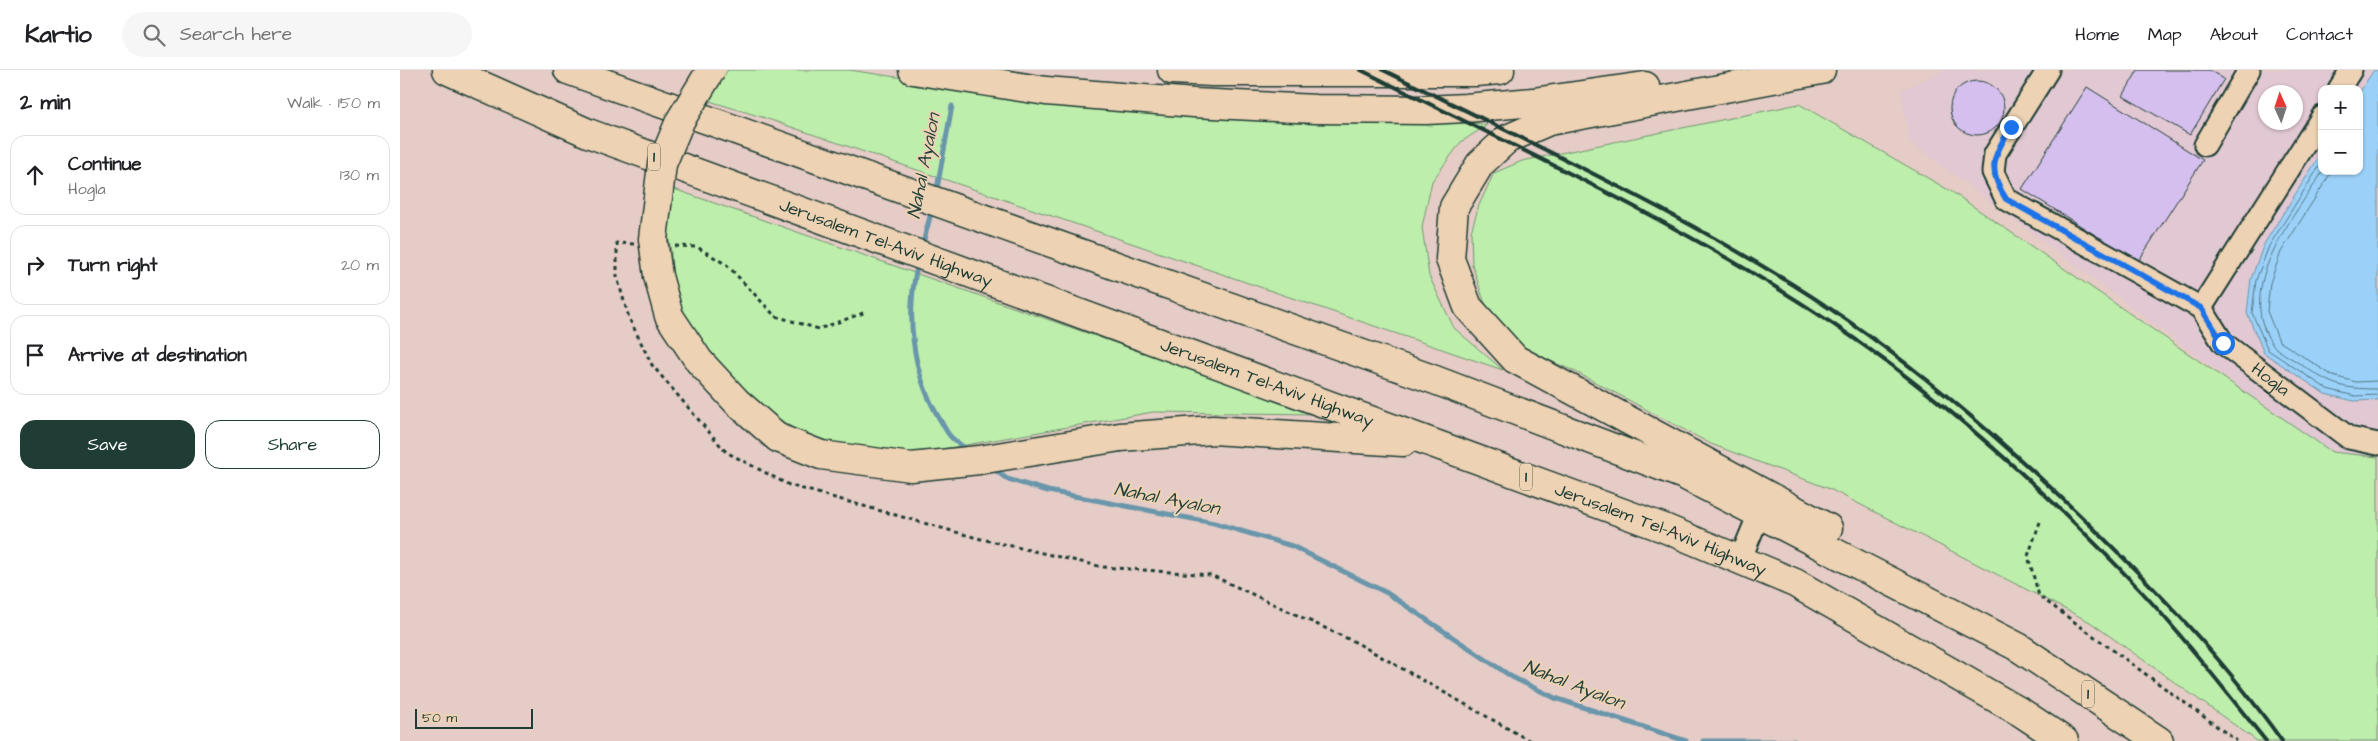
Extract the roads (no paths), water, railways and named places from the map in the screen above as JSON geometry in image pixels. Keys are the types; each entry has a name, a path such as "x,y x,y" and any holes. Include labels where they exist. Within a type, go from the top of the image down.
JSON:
{"highway":[{"name":"Jerusalem Tel-Aviv Highway","path":"447,70 588,133 1621,512 1740,560 1795,583 2022,713 2064,741"},
{"name":"1","path":"568,70 1435,380 1684,475 2018,647 2159,741"},
{"path":"711,70 680,121 662,164 653,239 658,276 669,316 699,361 737,402 778,438 821,455 911,467 979,460 1120,437 1213,430 1407,442 1436,447 1621,512"},
{"path":"913,70 1046,91 1130,98 1316,109 1426,110 1533,102 1740,70"},
{"path":"1172,70 1283,73 1475,72 1500,70"},
{"path":"1821,70 1549,121 1507,139 1480,164 1454,207 1450,259 1458,284 1468,307 1515,359 1831,530 1914,579 2018,647"}],"street":[{"name":"Hogla","path":"2048,70 1996,154 1993,172 1999,188 2006,199 2201,308 2223,343 2349,438 2378,444"},
{"path":"2205,145 2249,70"},
{"path":"2342,85 2351,70"},
{"path":"2201,308 2318,123"},
{"path":"1740,560 1759,514"}],"water":[{"path":"2374,70 2378,70 2378,400 2354,401 2325,394 2264,353 2247,313 2251,279 2264,244 2318,158 2318,175 2363,175 2363,87"}],"waterway":[{"name":"Nahal Ayalon","path":"936,194 952,106"},
{"name":"Nahal Ayalon","path":"922,247 932,209"},
{"name":"Nahal Ayalon","path":"918,263 914,282 912,323 917,363 922,382 949,435 969,451"},
{"name":"Nahal Ayalon","path":"992,468 1007,479 1048,491 1214,523 1292,546 1387,593 1512,677 1555,698 1686,741"},
{"name":"Nahal Ayalon","path":"1703,741 1794,741"}],"railway":[{"path":"1361,70 1540,158 1716,252 1830,322 1912,381 1993,448 2106,555 2158,609 2190,646 2266,741"},
{"path":"1383,70 1539,146 1692,226 1792,284 1871,337 1984,427 2055,491 2115,549 2215,655 2282,741"}]}
